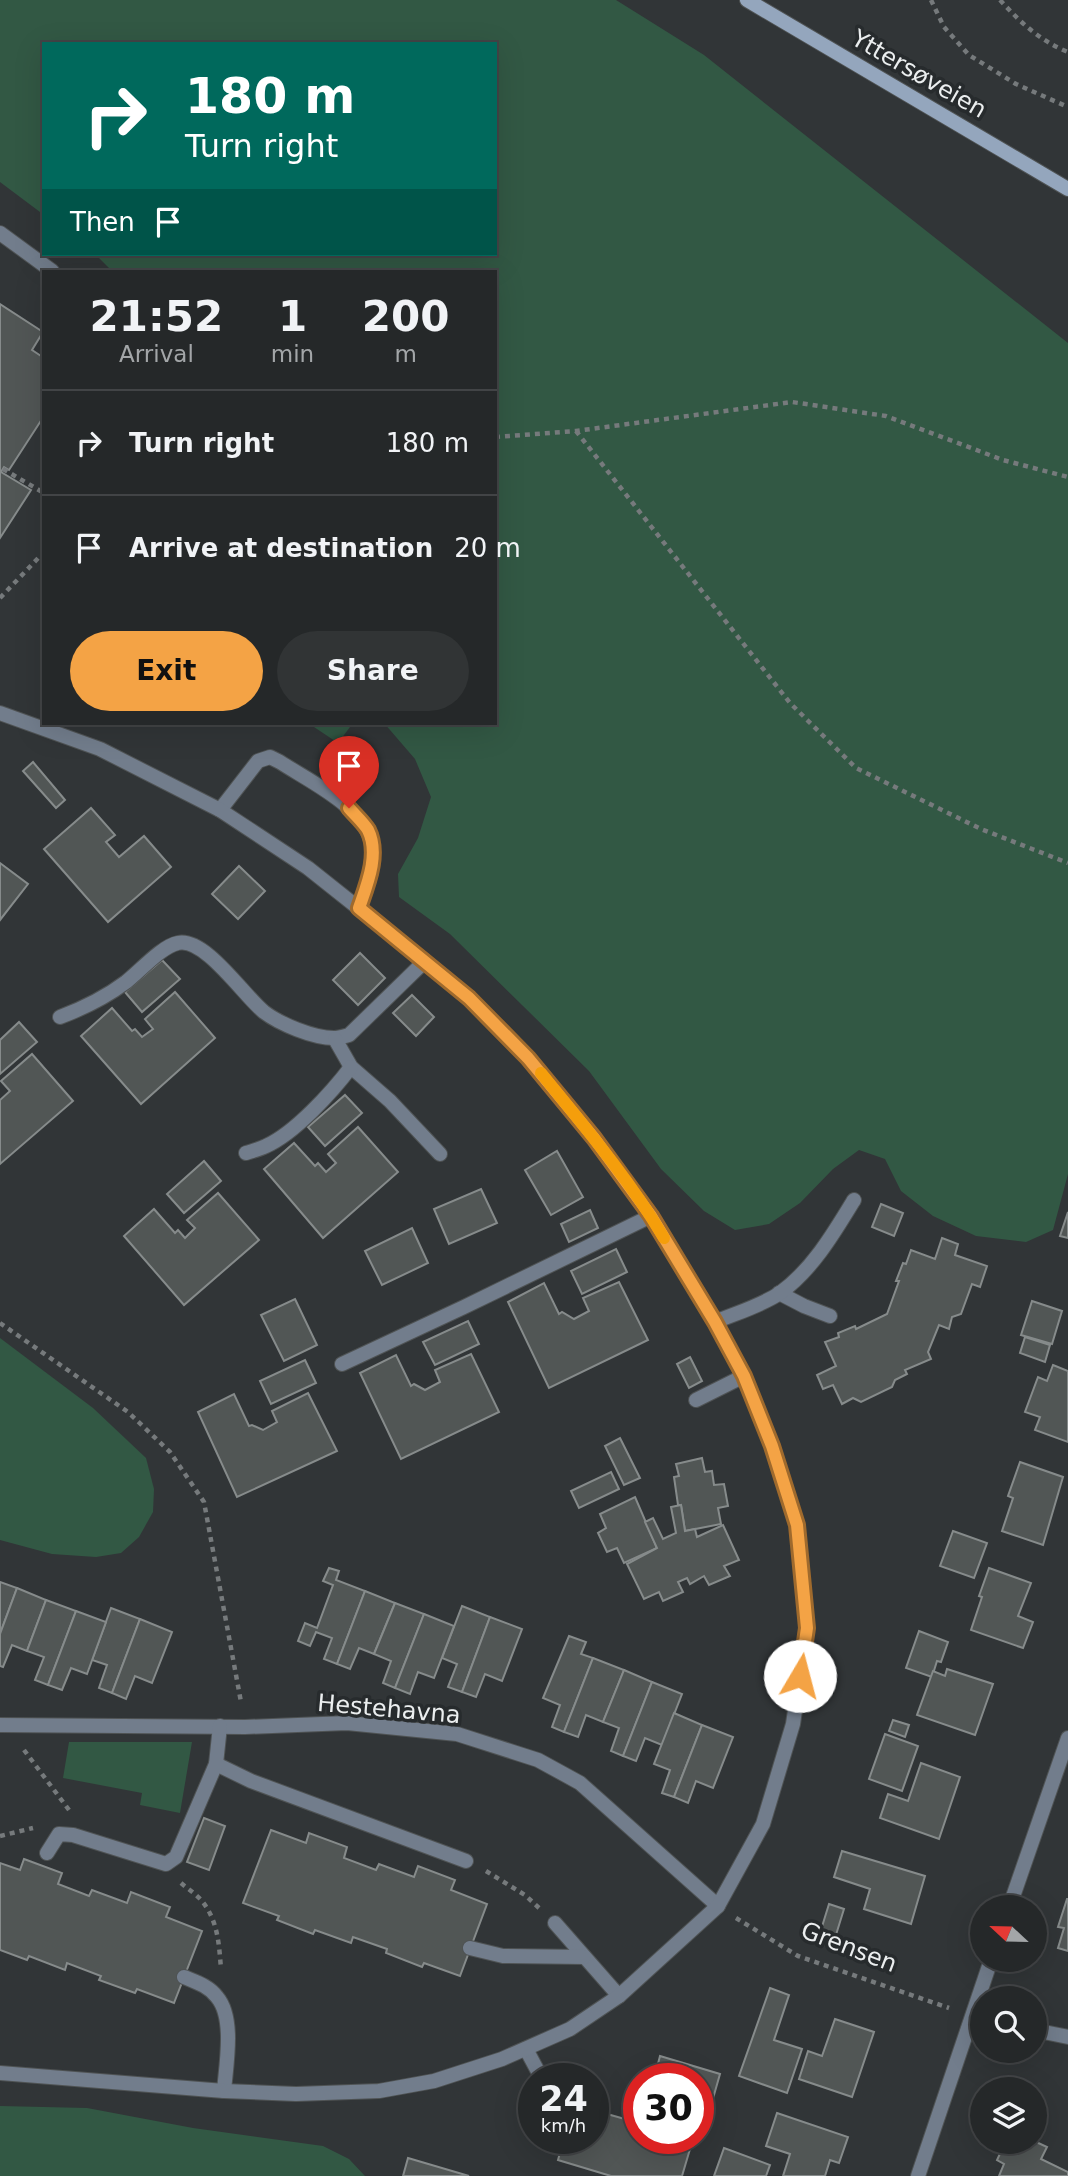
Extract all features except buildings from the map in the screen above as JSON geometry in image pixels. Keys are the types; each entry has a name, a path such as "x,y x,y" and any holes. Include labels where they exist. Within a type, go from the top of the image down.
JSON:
{"main road":[{"name":"Yttersøveien","path":"747,0 1068,189"}],"street":[{"path":"0,233 50,270"},
{"path":"0,713 100,749 220,810 308,868 425,961 469,998 528,1058 594,1138 651,1216 744,1376 772,1446 797,1525 807,1628 793,1724 763,1824 718,1906 619,1996 570,2029 502,2059 434,2081 379,2091 296,2094 224,2091 0,2073"},
{"path":"220,810 258,761 270,758 349,808 368,831 373,851 369,882 359,908"},
{"path":"60,1017 104,997 169,946 186,943 211,957 262,1011 278,1021 313,1034 335,1038 349,1035 425,961"},
{"path":"335,1038 351,1067 390,1101 440,1154"},
{"path":"246,1153 268,1145 306,1116 351,1067"},
{"path":"715,1322 779,1293 808,1266 835,1233 854,1200"},
{"path":"342,1364 651,1216"},
{"path":"779,1293 804,1307 830,1316"},
{"path":"696,1400 744,1376"},
{"name":"Hestehavna","path":"6,1725 245,1727 347,1723 457,1734 538,1760 580,1783 718,1906"},
{"path":"47,1853 59,1834 73,1835 166,1864 176,1857 216,1765 220,1726"},
{"path":"1014,1895 1068,1738"},
{"path":"216,1765 466,1861"},
{"path":"555,1923 619,1996"},
{"path":"470,1948 503,1956 584,1957"},
{"path":"184,1977 205,1986 218,1998 226,2014 224,2091"},
{"path":"1047,2033 1068,2037"},
{"path":"918,2176 970,2036"},
{"path":"526,2049 533,2063"}],"path":[{"path":"931,0 944,27 969,55 1016,84 1068,107"},
{"path":"1000,0 1025,26 1053,46 1068,52"},
{"path":"497,437 576,431 792,402 886,416 1003,460 1068,477"},
{"path":"576,431 790,704 856,768 981,829 1068,863"},
{"path":"3,469 42,492"},
{"path":"0,598 42,554"},
{"path":"0,1323 128,1412 170,1452 204,1502 245,1727"},
{"path":"6,1725 89,1840"},
{"path":"466,1861 502,1879 525,1895 555,1923"},
{"path":"166,1864 182,1884 201,1899 212,1916 219,1938 221,1971 218,1998"},
{"name":"Grensen","path":"718,1906 798,1956 970,2015"}],"green space":[{"path":"0,0 616,0 704,55 1068,343 1068,1174 1053,1230 1026,1242 976,1236 933,1216 901,1191 885,1159 859,1150 833,1169 800,1203 769,1224 735,1230 704,1211 661,1169 589,1071 450,934 399,897 398,874 418,838 431,797 415,759 386,725 497,725 497,270 111,270 97,256 497,256 497,42 42,42 42,214 0,182"},
{"path":"311,725 352,725 338,743"},
{"path":"0,1338 93,1408 146,1458 154,1489 153,1512 139,1537 121,1553 96,1557 52,1554 0,1540"},
{"path":"69,1742 192,1742 180,1813 140,1805 142,1793 63,1778"},
{"path":"0,2106 87,2108 193,2128 323,2146 349,2159 365,2176 0,2176"}],"slow traffic":[{"path":"541,1073 594,1138 664,1238"}],"route":[{"path":"349,808 368,831 373,851 369,882 359,908 469,998 528,1058 594,1138 651,1216 744,1376 772,1446 797,1525 807,1628 800,1676"}]}
